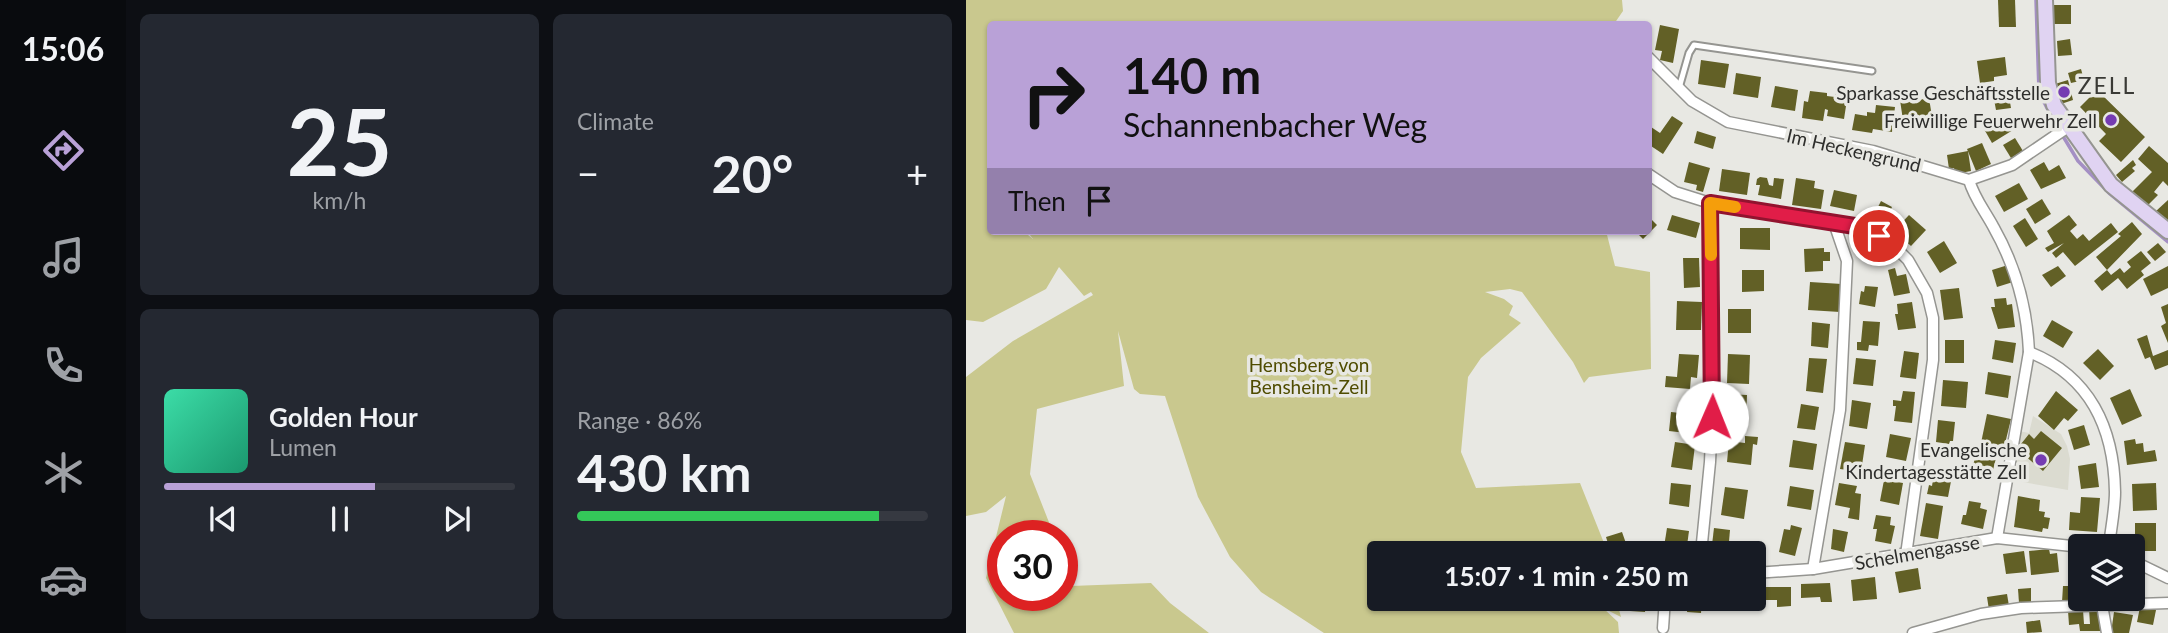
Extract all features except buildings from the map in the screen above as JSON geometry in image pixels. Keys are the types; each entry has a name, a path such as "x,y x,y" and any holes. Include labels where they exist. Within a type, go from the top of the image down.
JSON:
{"street":[{"path":"2045,0 2048,83 2063,131 2111,185 2168,231"},
{"name":"Im Heckengrund","path":"1652,61 1692,101 1728,122 1873,151 1969,180"},
{"path":"1997,538 2029,352 2028,322 2015,273 1994,228 1973,193 1969,180 2012,165 2063,131"},
{"path":"1652,177 1675,192 1710,203 1861,227 1893,245 1918,274 1927,293 1933,318 1933,360 1906,555"},
{"path":"1702,541 1713,394 1710,203"},
{"path":"1813,569 1840,410 1847,261 1834,223"},
{"path":"2029,352 2047,359 2078,382 2098,409 2111,457 2115,493 2110,534"},
{"name":"Schelmengasse","path":"1766,572 1813,569 1997,538 2068,546"},
{"path":"2145,567 2168,578"},
{"path":"2145,604 2168,603"},
{"path":"1913,633 1936,630 1981,614 2021,608 2068,606"},
{"path":"1663,628 1664,611"},
{"path":"2103,611 2107,633"}],"lane":[{"path":"1679,88 1694,45 1872,71"}],"shaded area":[{"path":"2033,416 2061,434 2067,446 2070,459 2068,490 2011,480 2019,431 2029,433"}],"green space":[{"name":"Hemsberg von Bensheim-Zell","path":"966,0 1622,0 1623,11 1616,21 987,21 987,235 1028,235 1033,239 1030,235 1607,235 1615,266 1650,272 1651,369 1589,377 1584,383 1573,362 1522,292 1510,289 1485,292 1504,299 1513,306 1509,315 1521,323 1481,358 1468,377 1461,452 1476,488 1580,483 1603,541 1367,541 1367,611 1606,611 1618,622 1619,633 1324,633 1261,592 1230,557 1198,497 1165,396 1140,394 1134,389 1118,331 1124,386 1037,409 1030,474 1048,520 1000,520 1006,496 986,512 966,516 966,377 1013,341 1093,295 1091,292 1084,296 1059,267 1046,289 983,322 966,320"},
{"name":"Hemsberg von Bensheim-Zell","path":"1151,583 1170,603 1209,633 1014,633 1003,611 1078,611 1078,586"},
{"name":"Hemsberg von Bensheim-Zell","path":"1609,611 1619,611 1621,617"}],"waterway":[{"path":"2036,0 2039,92 2052,118 2078,161 2110,194 2168,242"}],"slow traffic":[{"path":"1711,255 1710,203 1735,207"}],"place":[{"name":"Sparkasse Geschäftsstelle","path":"2064,92"},
{"name":"Freiwillige Feuerwehr Zell","path":"2111,120"},
{"name":"Evangelische Kindertagesstätte Zell","path":"2041,460"}],"district":[{"name":"ZELL","path":"2107,85"}],"route":[{"path":"1712,417 1710,203 1861,227 1879,236"}]}
